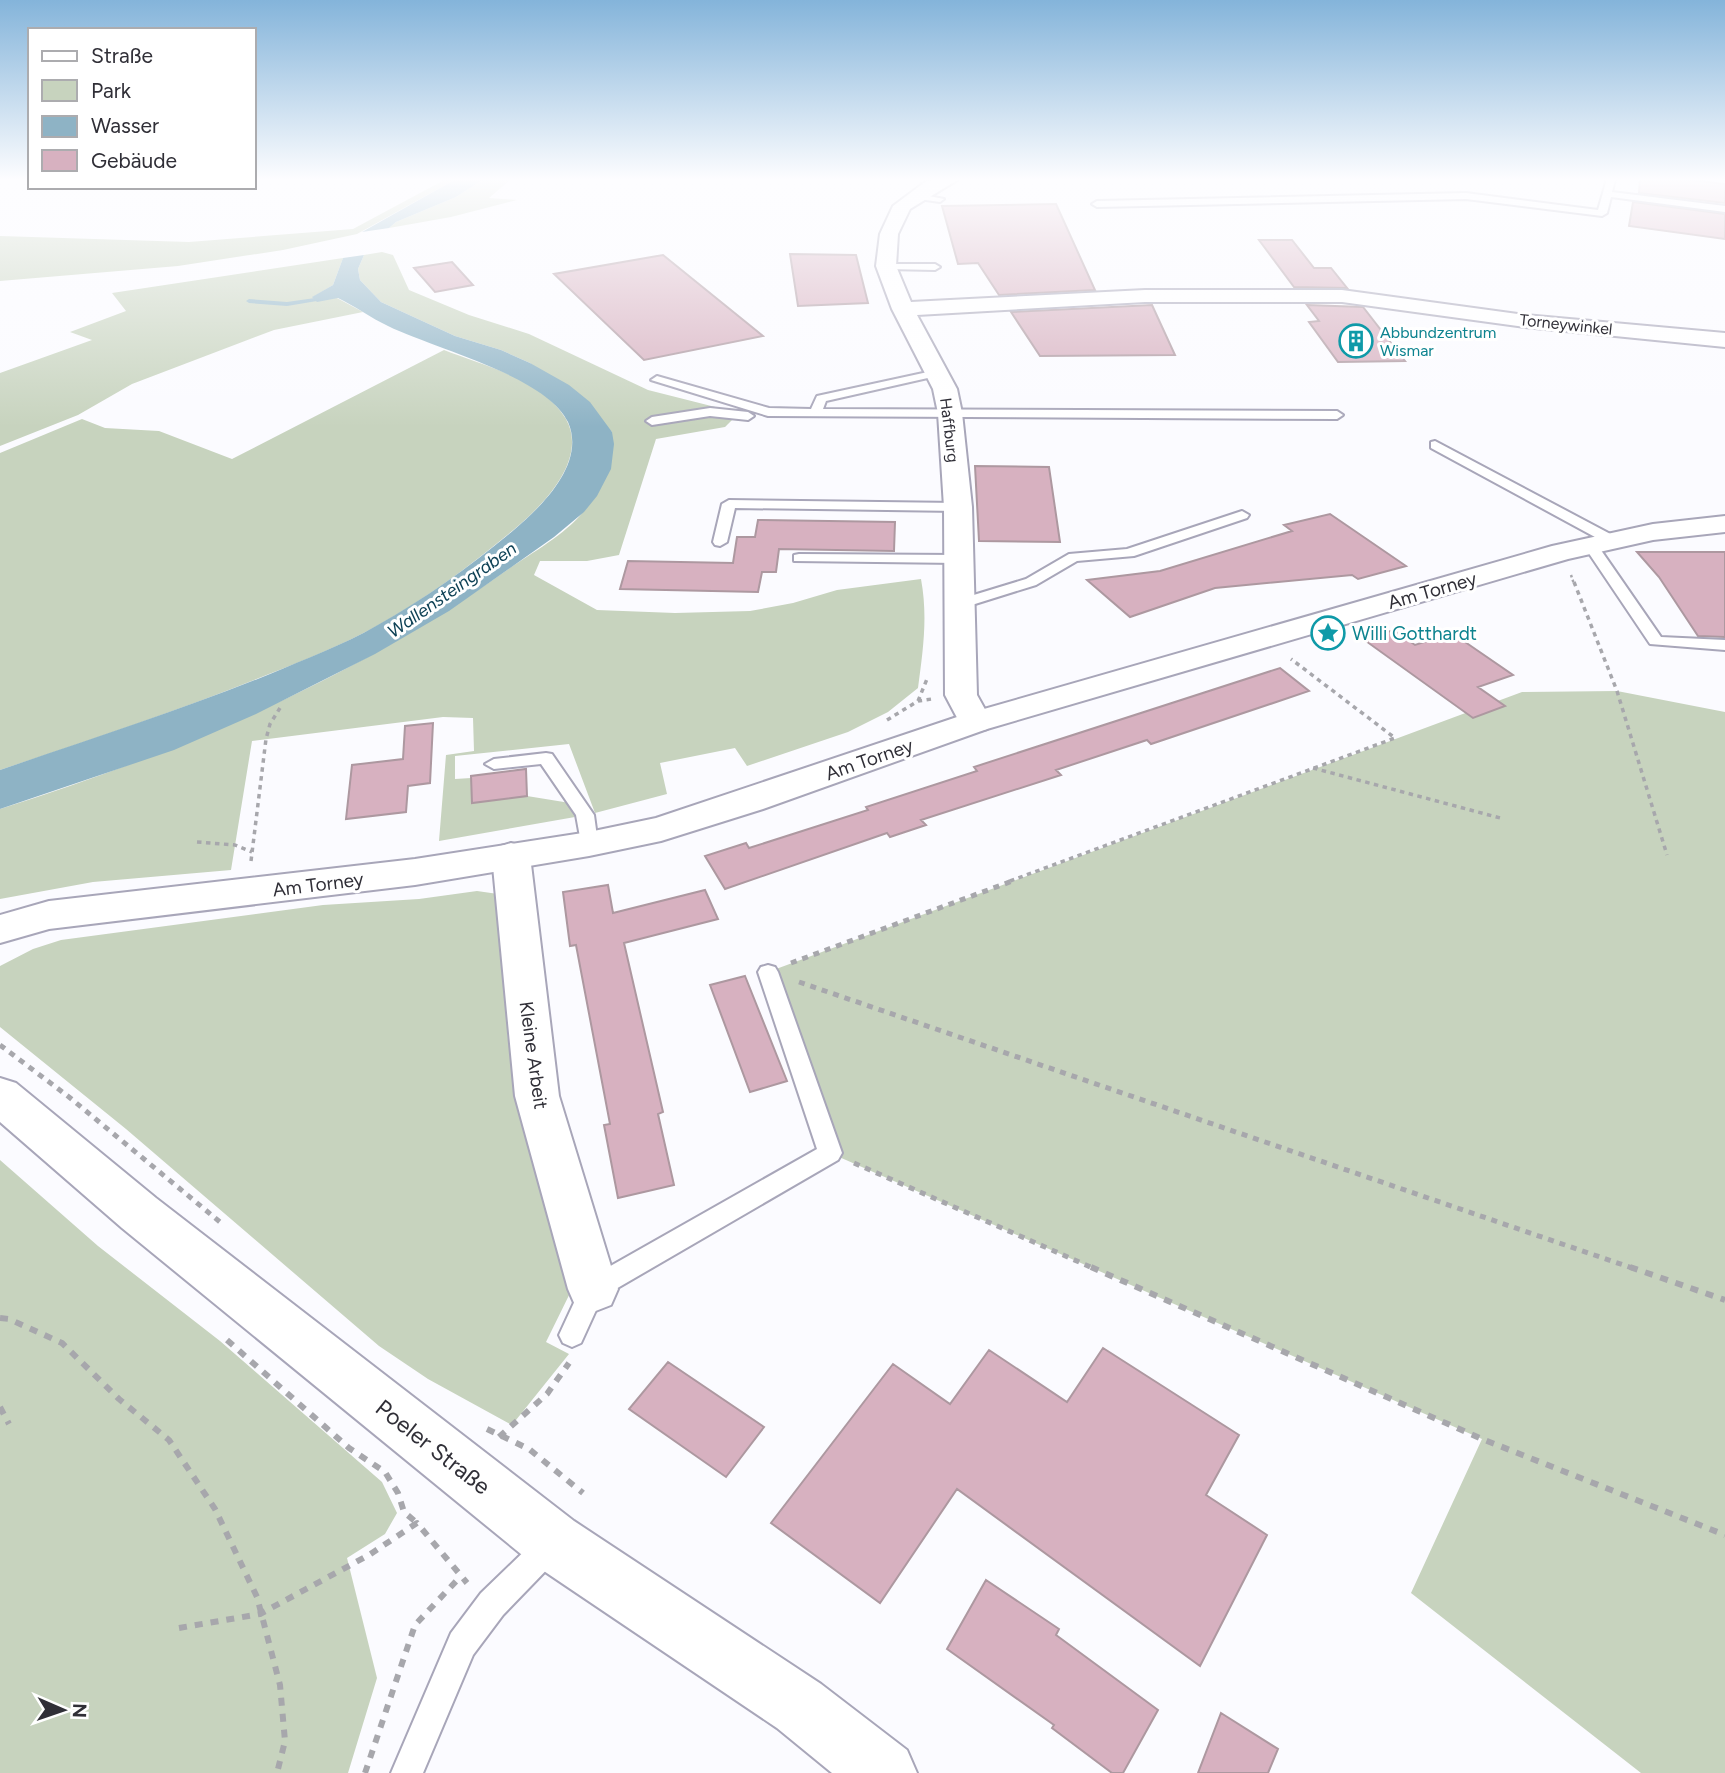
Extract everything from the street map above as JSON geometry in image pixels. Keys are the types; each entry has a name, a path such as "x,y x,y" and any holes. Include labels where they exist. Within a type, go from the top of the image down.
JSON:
{"street":[{"name":"Haffburg","path":"886,262 904,309 945,389 951,419 958,507 958,604 968,708"},
{"name":"Torneywinkel","path":"904,309 1145,296 1294,295 1354,298 1525,321 1725,340"},
{"name":"Am Torney","path":"0,929 49,915 390,875 589,844 661,829 750,801 968,708 1265,639 1588,546 1653,532 1725,524"},
{"name":"Kleine Arbeit","path":"510,856 537,1096 593,1289"},
{"name":"Poeler Straße","path":"0,1096 139,1213 553,1542 799,1706 884,1773"}],"lane":[{"path":"886,266 935,267"},
{"path":"815,412 821,399 937,373"},
{"path":"657,380 768,412 951,419"},
{"path":"652,421 710,411 778,420 1337,415"},
{"path":"1435,445 1588,546 1656,641 1725,645"},
{"path":"720,542 729,504 958,507"},
{"path":"958,604 1031,582 1074,557 1129,553 1242,515"},
{"path":"799,558 958,559"},
{"path":"494,764 546,758 585,815 589,844"},
{"path":"572,1335 593,1289 830,1153 768,972"},
{"path":"407,1773 462,1644 492,1604 553,1542"}],"path":[{"path":"1588,546 1617,691 1667,855"},
{"path":"768,972 1395,738 1265,639"},
{"path":"879,725 918,701 968,708"},
{"path":"250,872 266,739 270,724 280,709"},
{"path":"1312,768 1504,819"},
{"path":"197,842 235,845 252,852"},
{"path":"768,972 1725,1300"},
{"path":"830,1153 1482,1439 1725,1535"},
{"path":"0,1318 9,1319 62,1343 119,1399 170,1440 215,1509 257,1597 280,1685 285,1741 277,1773"},
{"path":"572,1335 572,1357 561,1377 542,1401 499,1437 529,1449 583,1493"},
{"path":"225,1338 349,1448 385,1472 398,1493 404,1512 417,1523 460,1577 492,1604"},
{"path":"0,1407 9,1424"},
{"path":"178,1629 261,1614 369,1555 417,1523"},
{"path":"365,1773 415,1625 460,1577"}],"green space":[{"path":"0,262 206,262 178,266 0,281"},
{"path":"318,262 342,262 333,285 313,297 337,298 363,312 274,330 132,384 78,415 0,446 0,373 92,340 70,332 126,311 112,293"},
{"path":"361,262 396,262 409,290 469,315 529,334 648,390 739,413 725,427 656,439 619,555 587,561 540,561 534,575 597,610 675,613 750,611 793,603 837,590 921,579 924,620 918,688 888,712 848,732 747,766 735,748 660,763 667,794 595,813 569,744 455,756 455,779 471,778 472,803 527,796 570,803 575,817 439,841 446,755 474,751 473,718 443,717 252,741 231,870 93,882 0,899 0,809 133,763 263,709 326,679 448,610 558,536 587,506 612,432 530,363 501,350 455,336 381,302 360,280 358,269"},
{"path":"444,350 528,384 556,405 566,419 572,449 568,464 551,492 529,516 484,554 431,592 350,640 202,700 0,770 0,453 82,419 105,428 159,431 232,459"},
{"path":"1617,691 1725,712 1725,1773 1641,1773 1411,1593 1482,1439 830,1153 768,972 1522,692"},
{"path":"477,891 505,895 501,936 508,1040 523,1130 558,1222 576,1281 546,1342 569,1354 512,1425 428,1379 379,1346 126,1129 0,1027 0,966 33,949 61,940 323,905 419,899"},
{"path":"0,1160 98,1246 220,1341 382,1482 397,1513 385,1534 347,1558 377,1678 348,1773 0,1773"}],"water":[{"name":"Wallensteingraben","path":"342,262 361,262 358,269 360,280 381,302 455,336 501,350 569,385 590,402 612,432 614,444 611,469 597,496 584,512 554,537 449,611 375,654 256,714 174,750 0,809 0,770 237,687 324,652 363,633 431,592 482,555 538,508 559,482 567,468 572,437 568,422 556,406 514,377 408,335 338,298 317,302 312,297 333,285"}],"building":[{"path":"452,262 473,285 435,292 414,268"},
{"path":"624,262 671,262 763,336 644,360 554,274"},
{"path":"791,262 858,262 868,303 798,306"},
{"path":"957,262 1082,262 1095,290 999,295 978,263 958,264"},
{"path":"1275,262 1309,262 1314,268 1331,268 1347,288 1294,287"},
{"path":"1152,305 1175,355 1040,356 1011,312"},
{"name":"Abbundzentrum Wismar","path":"1307,305 1363,307 1405,361 1338,362 1309,322 1319,321"},
{"path":"975,466 1049,467 1060,542 979,541"},
{"path":"1330,514 1406,566 1358,579 1352,575 1215,588 1130,617 1087,580 1160,571 1292,531 1284,525"},
{"path":"758,520 895,522 894,551 779,549 776,572 762,572 758,592 620,589 628,561 733,563 737,537 755,537"},
{"path":"1637,552 1725,552 1725,637 1698,636 1659,577"},
{"path":"1394,630 1415,645 1452,633 1513,675 1478,687 1505,706 1473,718 1363,639"},
{"path":"1280,668 1309,691 1151,744 1147,740 1056,770 1061,775 921,820 926,825 890,837 887,833 725,889 705,856 746,843 749,848 868,810 866,807 977,771 974,767"},
{"path":"433,723 430,783 408,786 406,812 346,819 352,765 403,759 405,726"},
{"path":"526,769 527,796 472,803 471,776"},
{"path":"608,885 613,913 705,890 718,919 624,943 663,1112 658,1114 674,1185 618,1198 604,1125 610,1124 576,945 570,946 563,892"},
{"path":"745,976 787,1081 750,1092 710,985"},
{"path":"1103,1348 1239,1435 1206,1495 1267,1535 1200,1666 957,1489 880,1603 771,1523 893,1364 950,1404 989,1350 1067,1402"},
{"path":"668,1362 764,1427 726,1477 629,1409"},
{"path":"986,1580 1059,1629 1056,1635 1158,1710 1123,1773 1112,1773 1052,1728 1054,1725 947,1649"},
{"path":"1221,1713 1278,1749 1268,1773 1198,1773"}],"waterway":[{"path":"249,301 287,304 315,300"}],"place":[{"name":"Abbundzentrum Wismar","path":"1356,341"},
{"name":"Willi Gotthardt","path":"1328,633"}]}
